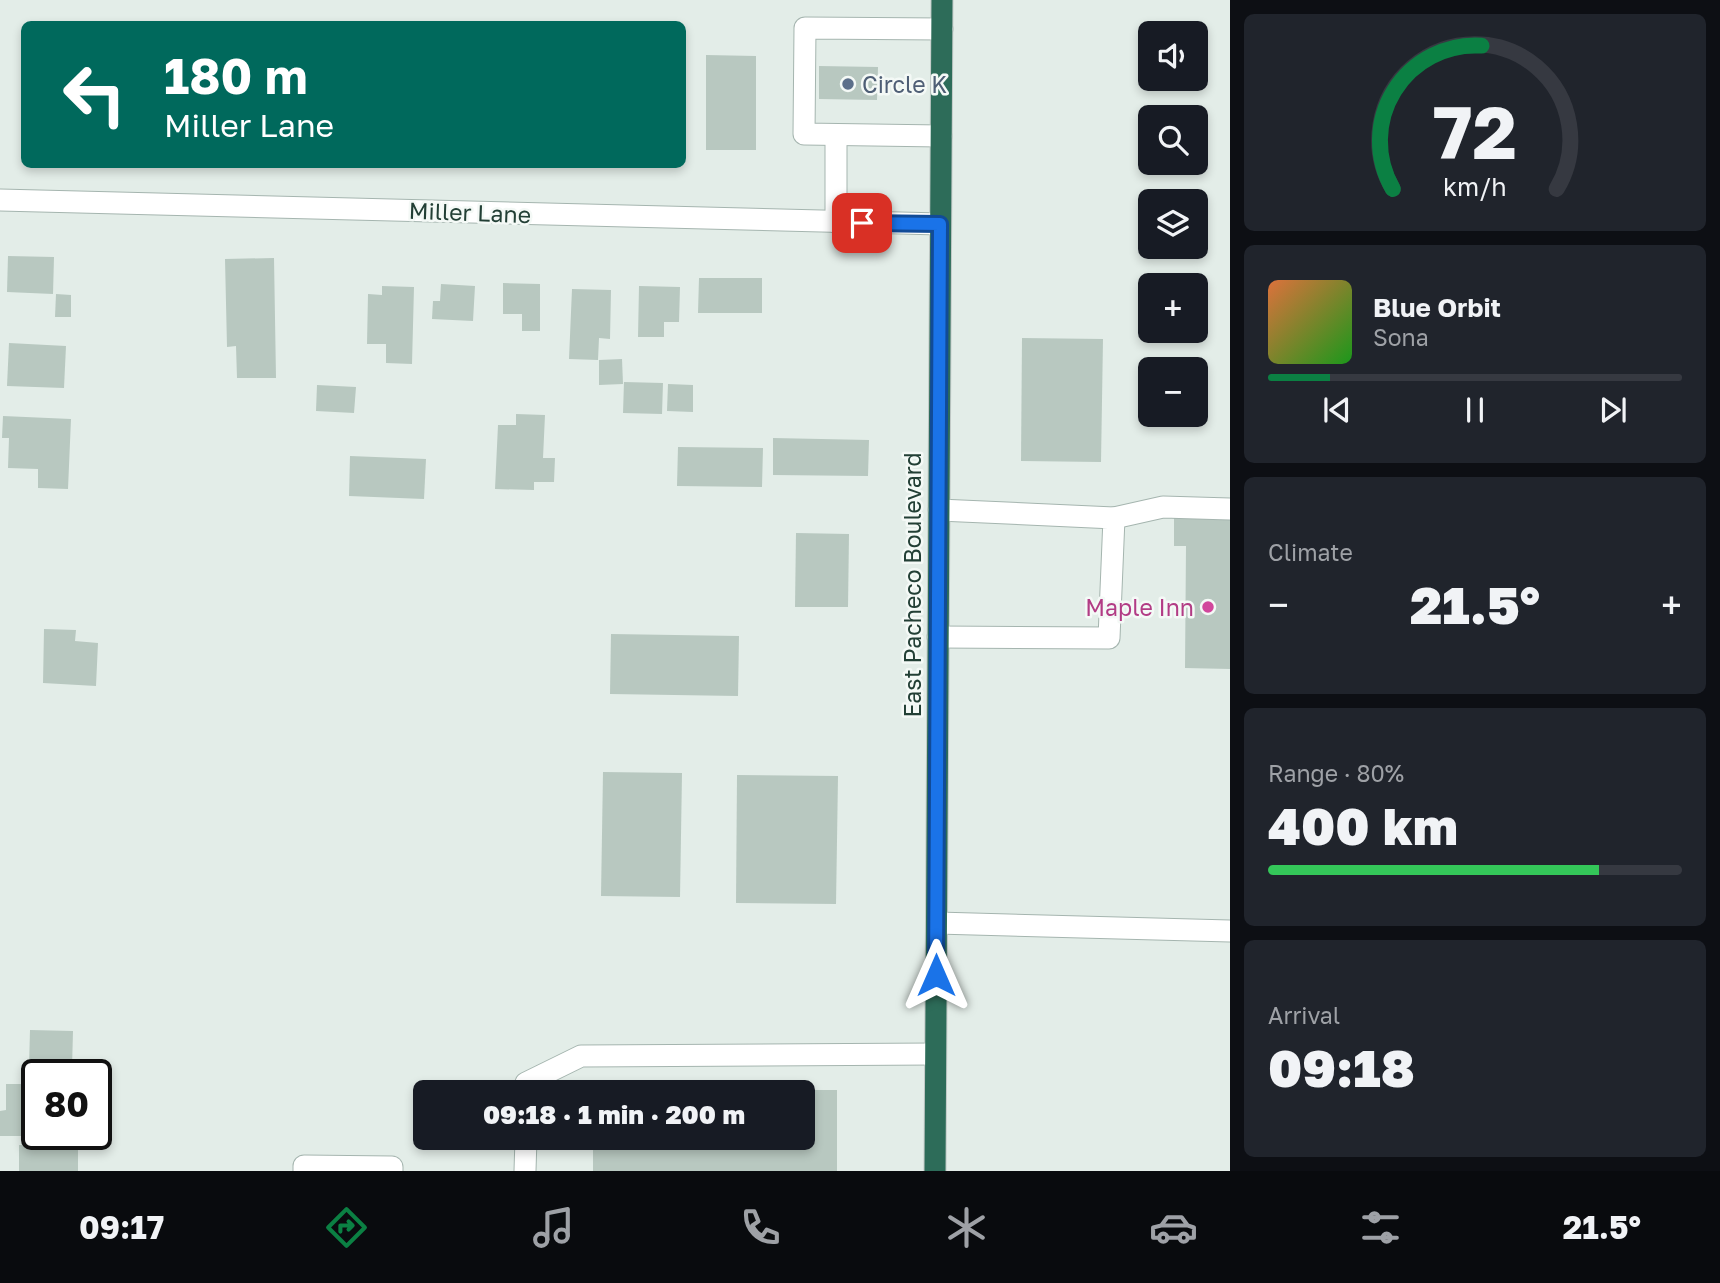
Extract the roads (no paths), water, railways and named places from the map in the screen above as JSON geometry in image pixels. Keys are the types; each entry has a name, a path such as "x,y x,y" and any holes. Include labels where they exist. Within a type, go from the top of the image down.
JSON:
{"highway":[{"name":"East Pacheco Boulevard","path":"935,1171 942,0"}],"street":[{"path":"941,136 804,134 805,28 942,29"},
{"path":"836,135 836,222"},
{"name":"Miller Lane","path":"0,200 940,224"},
{"path":"939,510 1114,518 1163,507 1230,509"},
{"path":"938,637 1109,638 1114,518"},
{"path":"937,923 1230,931"},
{"path":"532,1080 581,1056 935,1054"},
{"path":"525,1171 526,1150"},
{"path":"304,1171 304,1166 392,1167 392,1171"}],"place":[{"name":"Circle K","path":"848,84"},
{"name":"Maple Inn","path":"1208,607"}]}
